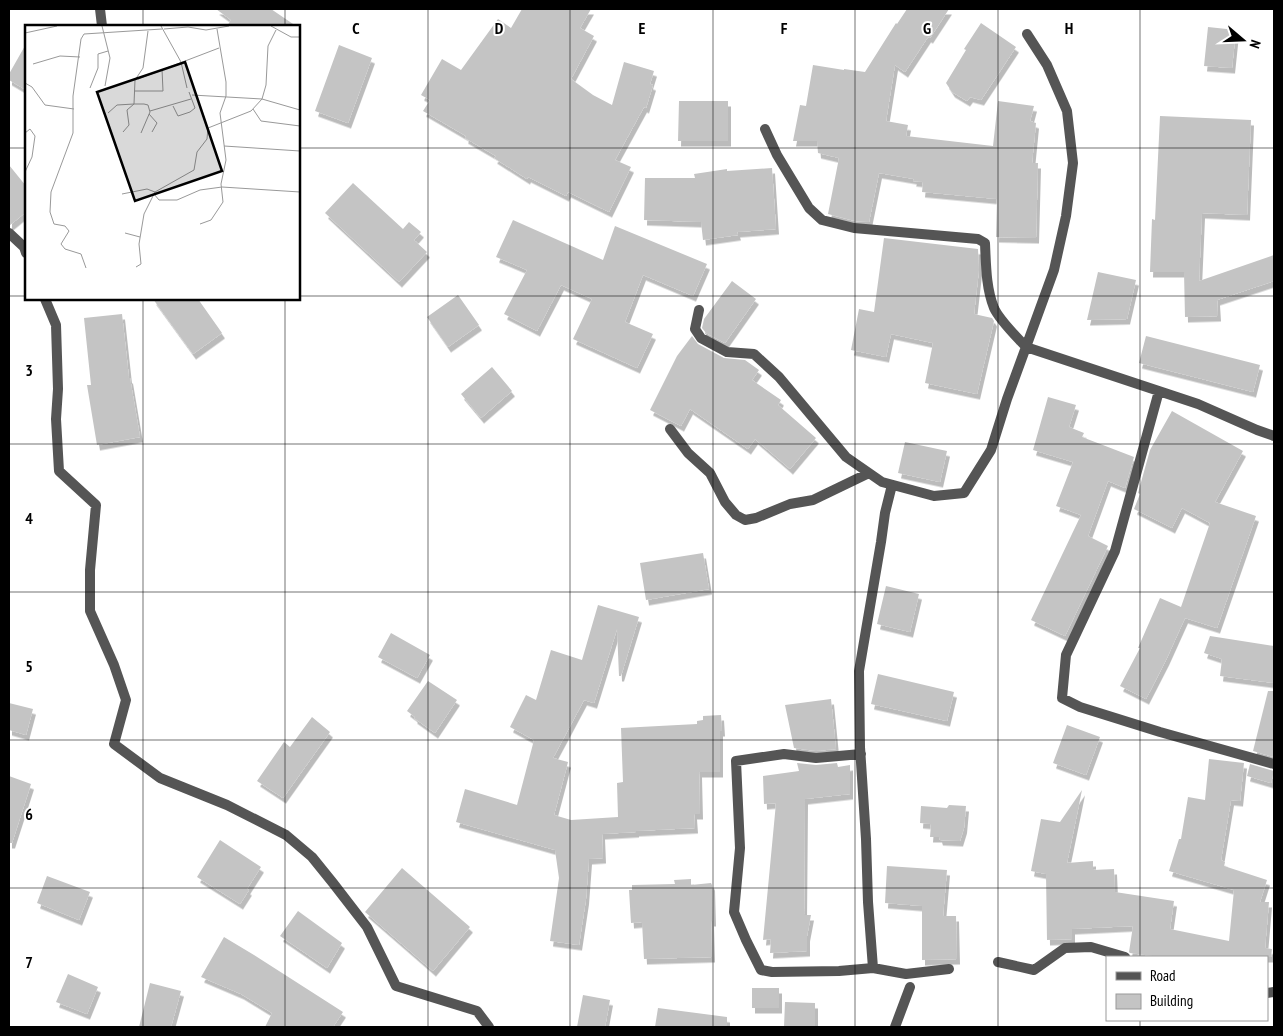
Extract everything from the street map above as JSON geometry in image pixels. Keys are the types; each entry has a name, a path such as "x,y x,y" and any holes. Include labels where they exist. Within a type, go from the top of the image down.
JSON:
{"street":[{"path":"100,9 102,25"},
{"path":"699,310 695,329 701,338 727,352 754,354 779,377 846,457 882,482 934,496 964,493 991,450 1007,399 1054,270 1066,216 1073,163 1067,111 1047,65 1027,34"},
{"path":"765,129 777,155 809,208 822,220 854,228 978,239 986,243 988,287 995,309 1026,347 1198,404 1274,436"},
{"path":"9,233 25,248"},
{"path":"45,300 56,325 58,389 56,419 59,471 96,505 90,570 90,611 114,665 126,700 114,744 160,778 228,805 286,835 312,857 367,928 396,986 477,1011 489,1027"},
{"path":"1159,391 1115,551 1066,655 1062,698 1080,707 1160,732 1274,764"},
{"path":"670,429 688,453 710,473 725,502 736,515 745,520 756,518 790,504 813,500 869,473"},
{"path":"873,968 861,754 859,671 885,513 892,485"},
{"path":"861,754 816,758 784,754 736,761 740,848 734,912 761,970 791,972 873,968 906,974 949,969"},
{"path":"998,962 1034,970 1065,948 1091,948 1121,956"},
{"path":"895,1027 910,987"}],"building":[{"path":"216,9 271,9 295,25 228,25 231,20"},
{"path":"522,9 591,9 580,28 594,36 571,79 593,95 612,105 624,62 654,71 650,84 653,85 646,108 644,107 615,160 631,167 609,212 568,192 566,196 528,177 527,179 494,158 496,156 465,138 466,136 423,111 430,100 421,95 442,59 461,70 498,19 511,28"},
{"path":"907,9 949,9 905,72 895,65 886,121 908,125 906,136 993,146 998,101 1034,106 1030,121 1036,123 1032,163 1038,163 1036,238 996,237 997,199 922,192 923,182 879,173 869,222 855,221 828,214 839,158 818,153 817,141 793,141 800,105 806,106 813,65 865,72"},
{"path":"981,23 1016,47 981,100 970,97 967,101 952,92 946,83 966,50 964,49"},
{"path":"1208,27 1236,30 1232,68 1204,66"},
{"path":"339,45 372,58 348,123 315,111"},
{"path":"25,46 25,89 9,80 9,74"},
{"path":"679,101 728,101 728,141 678,141"},
{"path":"1160,116 1251,120 1247,215 1202,213 1199,281 1274,255 1274,281 1217,300 1218,316 1185,317 1184,272 1150,272 1152,219 1155,220"},
{"path":"9,165 25,185 25,213 9,226"},
{"path":"772,168 776,229 737,232 738,235 703,240 701,222 644,220 645,178 695,178 694,174 727,169 727,171"},
{"path":"353,183 403,229 409,222 421,232 414,240 427,252 399,282 325,213"},
{"path":"513,220 603,260 615,226 707,264 693,296 643,275 625,322 653,334 637,368 573,339 592,299 561,285 537,331 504,314 527,270 496,257"},
{"path":"884,238 978,249 979,270 974,314 992,318 994,321 977,394 925,383 933,343 891,334 886,357 851,350 859,309 874,312"},
{"path":"1098,272 1136,280 1127,319 1087,320"},
{"path":"732,281 756,299 725,343 706,333 702,328 704,319"},
{"path":"458,295 479,325 448,347 427,317"},
{"path":"154,300 199,300 222,333 193,354"},
{"path":"122,314 129,378 140,437 97,445 87,385 91,385 84,318"},
{"path":"692,336 698,344 724,358 745,360 759,370 752,380 781,400 778,405 816,438 790,469 755,439 748,449 690,409 681,426 650,410 677,356"},
{"path":"1146,336 1260,365 1253,392 1139,363"},
{"path":"492,367 512,391 481,418 461,394"},
{"path":"1048,397 1076,405 1069,427 1084,433 1082,437 1134,457 1125,488 1108,481 1088,536 1108,546 1065,636 1031,620 1081,515 1056,506 1073,462 1033,450"},
{"path":"1172,411 1243,451 1215,502 1256,516 1217,628 1185,618 1146,699 1120,686 1140,648 1138,648 1160,598 1181,607 1210,523 1182,508 1172,528 1134,509 1140,494 1138,493 1150,450"},
{"path":"905,442 947,451 940,482 898,473"},
{"path":"703,553 709,589 646,600 640,563"},
{"path":"886,586 919,594 910,632 877,624"},
{"path":"598,605 639,617 621,676 619,676 617,629 594,703 584,700 553,758 568,762 554,815 571,820 618,817 617,783 623,782 621,728 697,724 697,721 703,720 703,716 721,715 720,772 699,772 700,814 694,814 695,828 602,834 603,858 589,859 586,899 579,945 550,941 559,878 555,850 456,822 465,789 517,805 534,740 510,727 526,695 536,700 551,650 582,660"},
{"path":"391,633 430,655 417,678 378,657"},
{"path":"1210,636 1274,646 1274,683 1220,676 1222,659 1204,653"},
{"path":"878,674 954,692 947,721 871,704"},
{"path":"428,681 457,700 435,733 407,711"},
{"path":"1268,691 1274,691 1274,757 1253,751"},
{"path":"831,699 836,749 816,751 794,748 785,705"},
{"path":"9,703 33,709 26,735 9,730"},
{"path":"312,717 330,732 283,798 257,781 284,742 290,747"},
{"path":"1067,725 1100,737 1086,775 1053,763"},
{"path":"1209,759 1244,763 1240,801 1231,800 1221,860 1225,862 1224,866 1267,880 1260,902 1269,902 1265,948 1272,949 1271,957 1152,956 1130,953 1133,926 1072,929 1072,939 1047,940 1046,874 1031,871 1041,819 1060,822 1082,790 1067,863 1093,861 1093,870 1114,869 1115,892 1174,901 1170,929 1229,941 1234,890 1169,871 1179,839 1181,839 1188,797 1205,800"},
{"path":"797,763 816,765 837,763 838,767 850,765 850,794 805,799 804,915 811,915 807,936 807,951 770,953 771,939 763,940 776,803 764,804 763,776 799,771"},
{"path":"1250,764 1274,771 1271,783 1247,776"},
{"path":"9,776 31,784 12,843 9,843"},
{"path":"949,805 966,806 964,828 960,841 940,840 939,837 930,837 931,824 920,823 921,806 947,808"},
{"path":"220,840 261,867 240,904 197,877"},
{"path":"887,866 947,870 943,916 956,916 957,959 922,960 922,906 885,903"},
{"path":"402,868 470,927 433,971 365,912"},
{"path":"47,876 90,892 79,920 37,903"},
{"path":"691,879 691,885 711,883 712,885 712,957 644,959 642,922 631,923 629,890 632,890 632,885 675,884 674,880"},
{"path":"298,911 342,943 327,968 280,936"},
{"path":"224,937 343,1012 333,1027 265,1027 272,1013 241,994 201,977"},
{"path":"68,974 98,987 87,1014 56,1002"},
{"path":"150,983 181,991 171,1027 139,1027"},
{"path":"752,988 779,988 779,1008 752,1008"},
{"path":"583,995 610,1000 605,1027 577,1027"},
{"path":"785,1002 815,1003 815,1027 784,1027"},
{"path":"658,1008 727,1017 727,1027 655,1027"}]}
